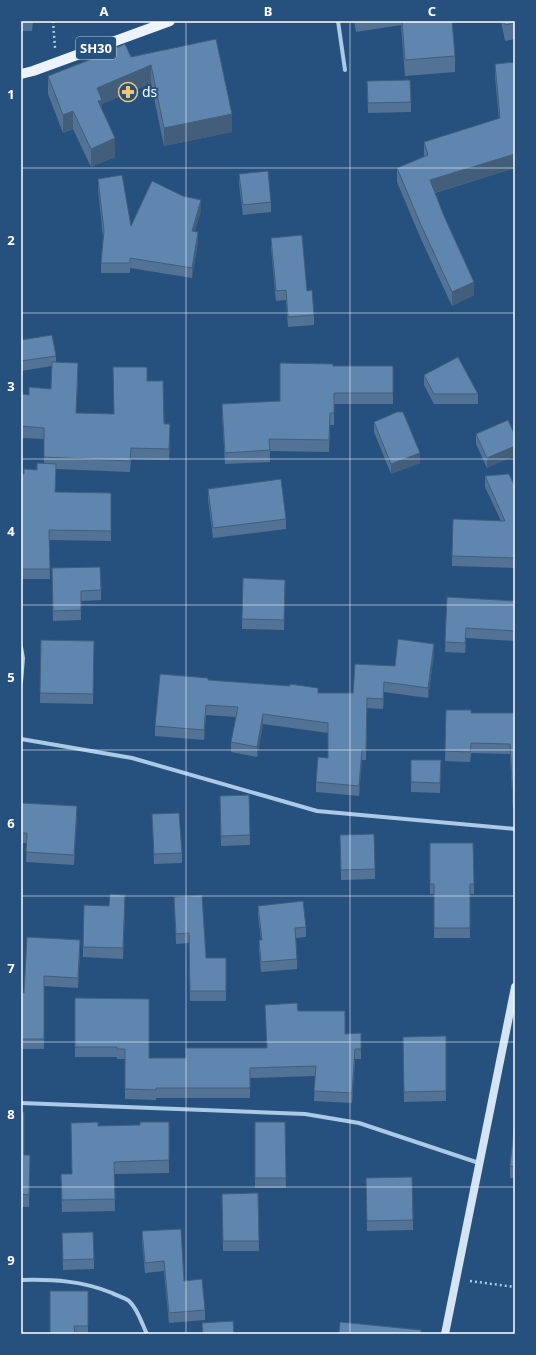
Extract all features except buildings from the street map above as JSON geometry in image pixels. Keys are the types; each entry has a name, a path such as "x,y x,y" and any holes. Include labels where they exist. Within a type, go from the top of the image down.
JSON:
{"main road":[{"name":"SH30","path":"21,74 170,21"}],"street":[{"path":"338,21 345,70"},
{"path":"21,647 23,658 21,682"},
{"path":"21,739 132,758 317,811 515,829"},
{"path":"445,1334 515,987"},
{"path":"21,1103 305,1114 359,1123 480,1164"},
{"path":"21,1280 74,1282 94,1286 114,1294 129,1301 137,1312 147,1334"}],"path":[{"path":"54,21 56,62"},
{"path":"456,1279 515,1287"}],"place":[{"name":"ds","path":"128,92"}]}
